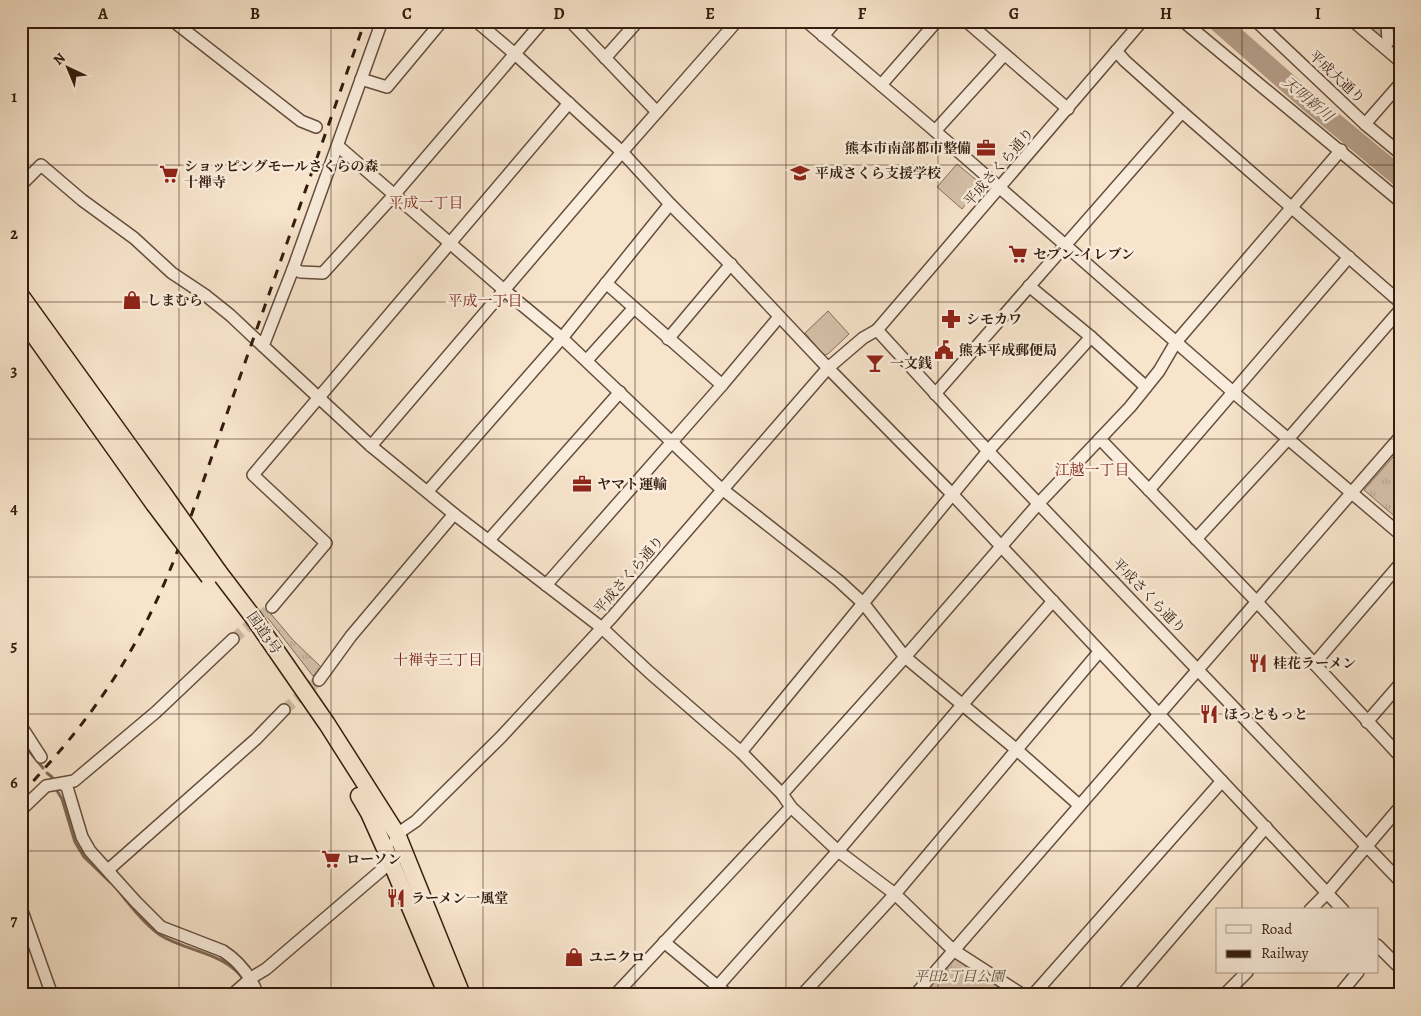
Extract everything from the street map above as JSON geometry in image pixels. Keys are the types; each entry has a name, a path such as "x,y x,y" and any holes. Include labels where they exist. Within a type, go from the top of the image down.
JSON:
{"highway":[{"name":"国道3号","path":"21,296 158,498"},
{"name":"国道3号","path":"21,318 214,574 344,768 369,813 447,995"},
{"name":"国道3号","path":"214,574 253,617 327,724 396,834 462,995"}],"street":[{"path":"173,21 302,121 316,128"},
{"path":"263,346 293,269 382,21"},
{"path":"361,79 387,87 442,21"},
{"path":"476,21 622,152 670,204 731,264 828,368 953,495 1342,908"},
{"path":"293,269 301,272 323,273 394,195 543,21"},
{"path":"570,21 657,112"},
{"path":"606,58 638,21"},
{"path":"371,446 622,152 737,21"},
{"path":"806,21 1066,244 1233,392 1400,534"},
{"path":"823,36 836,21"},
{"path":"881,85 937,21"},
{"path":"966,21 1068,109"},
{"name":"平成さくら通り","path":"396,834 416,821 501,737 602,628 828,368 863,338 877,330 1142,21"},
{"path":"1183,21 1341,150 1400,201"},
{"name":"平成大通り","path":"1256,21 1365,124 1400,153"},
{"path":"1354,21 1400,61"},
{"path":"1365,21 1400,51"},
{"path":"1385,21 1388,25 1388,42"},
{"path":"1116,51 1182,112 1400,302"},
{"path":"935,131 1004,55"},
{"path":"1365,124 1400,84"},
{"path":"272,607 326,543 253,475 569,103"},
{"path":"935,394 1182,112"},
{"path":"338,146 587,360 723,489 839,581 864,604 905,657 1017,750 1079,805"},
{"path":"782,794 905,657 1039,503 1100,440 1159,371 1176,342 1341,150"},
{"path":"21,185 40,165 82,200 134,238 172,273 230,314 371,446 454,514 602,628 740,752 782,794 791,808 838,851 895,894 953,950 1023,995"},
{"path":"428,491 562,338 670,204"},
{"path":"1148,490 1349,257"},
{"path":"668,339 731,264"},
{"path":"606,283 633,309 722,385"},
{"path":"1030,286 1091,337 1146,387"},
{"path":"587,360 633,309"},
{"path":"1196,539 1289,438 1400,310"},
{"path":"546,585 722,385 779,317"},
{"name":"平成さくら通り","path":"877,330 988,451 1400,881"},
{"path":"740,752 864,604 988,451 1091,337"},
{"path":"489,540 620,392"},
{"path":"916,995 953,950 1400,437"},
{"path":"1100,440 1256,602 1400,756"},
{"path":"319,680 351,636 454,514"},
{"path":"1314,664 1400,564"},
{"path":"710,995 838,851 962,705 1053,602"},
{"path":"21,810 56,784 74,781 180,690 234,640"},
{"path":"802,995 895,894 1099,652"},
{"path":"1367,722 1400,684"},
{"path":"108,870 256,740 284,710"},
{"path":"21,726 41,757"},
{"path":"1032,995 1222,781"},
{"path":"56,784 67,787 82,837 90,852 161,928 224,951 251,978 258,995"},
{"path":"1312,908 1400,807"},
{"path":"615,995 791,808"},
{"path":"1122,995 1266,827"},
{"path":"232,995 251,978 266,970 391,862 396,834"},
{"path":"21,908 24,922 52,995"},
{"path":"664,942 728,995"},
{"path":"1378,948 1400,968"},
{"path":"1224,995 1245,974"},
{"path":"1339,995 1356,974"}],"green space":[{"path":"1362,21 1400,21 1400,53"},
{"path":"957,164 980,183 980,187 962,209 937,187"},
{"path":"828,311 849,334 828,354 824,355 805,333"},
{"path":"1400,449 1400,521 1364,490"},
{"path":"271,614 293,640 321,667 313,676 267,617"},
{"name":"平田2丁目公園","path":"953,950 1023,995 915,995"}],"waterway":[{"name":"天明新川","path":"1217,21 1308,101 1400,177"},
{"path":"21,741 43,768"},
{"path":"47,773 52,777 62,799 75,842 84,857 110,882"},
{"path":"115,886 154,931 171,941 216,958 236,971 244,980"},
{"path":"246,986 250,995"}],"tunnel":[{"path":"233,639 272,607"},
{"path":"284,710 319,680"}],"railway":[{"path":"191,516 365,21"},
{"path":"21,794 73,735 126,660 154,606 179,547"}],"place":[{"name":"熊本市南部都市整備","path":"986,148"},
{"name":"平成さくら支援学校","path":"800,173"},
{"name":"ショッピングモールさくらの森 十禅寺","path":"169,174"},
{"name":"セブン-イレブン","path":"1018,254"},
{"name":"しまむら","path":"132,300"},
{"name":"シモカワ","path":"951,319"},
{"name":"熊本平成郵便局","path":"944,350"},
{"name":"一文銭","path":"875,363"},
{"name":"ヤマト運輸","path":"582,484"},
{"name":"桂花ラーメン","path":"1258,663"},
{"name":"ほっともっと","path":"1209,714"},
{"name":"ローソン","path":"331,859"},
{"name":"ラーメン一風堂","path":"396,898"},
{"name":"ユニクロ","path":"574,957"}],"district":[{"name":"平成一丁目","path":"426,203"},
{"name":"平成一丁目","path":"485,301"},
{"name":"江越一丁目","path":"1092,470"},
{"name":"十禅寺三丁目","path":"438,660"}]}
